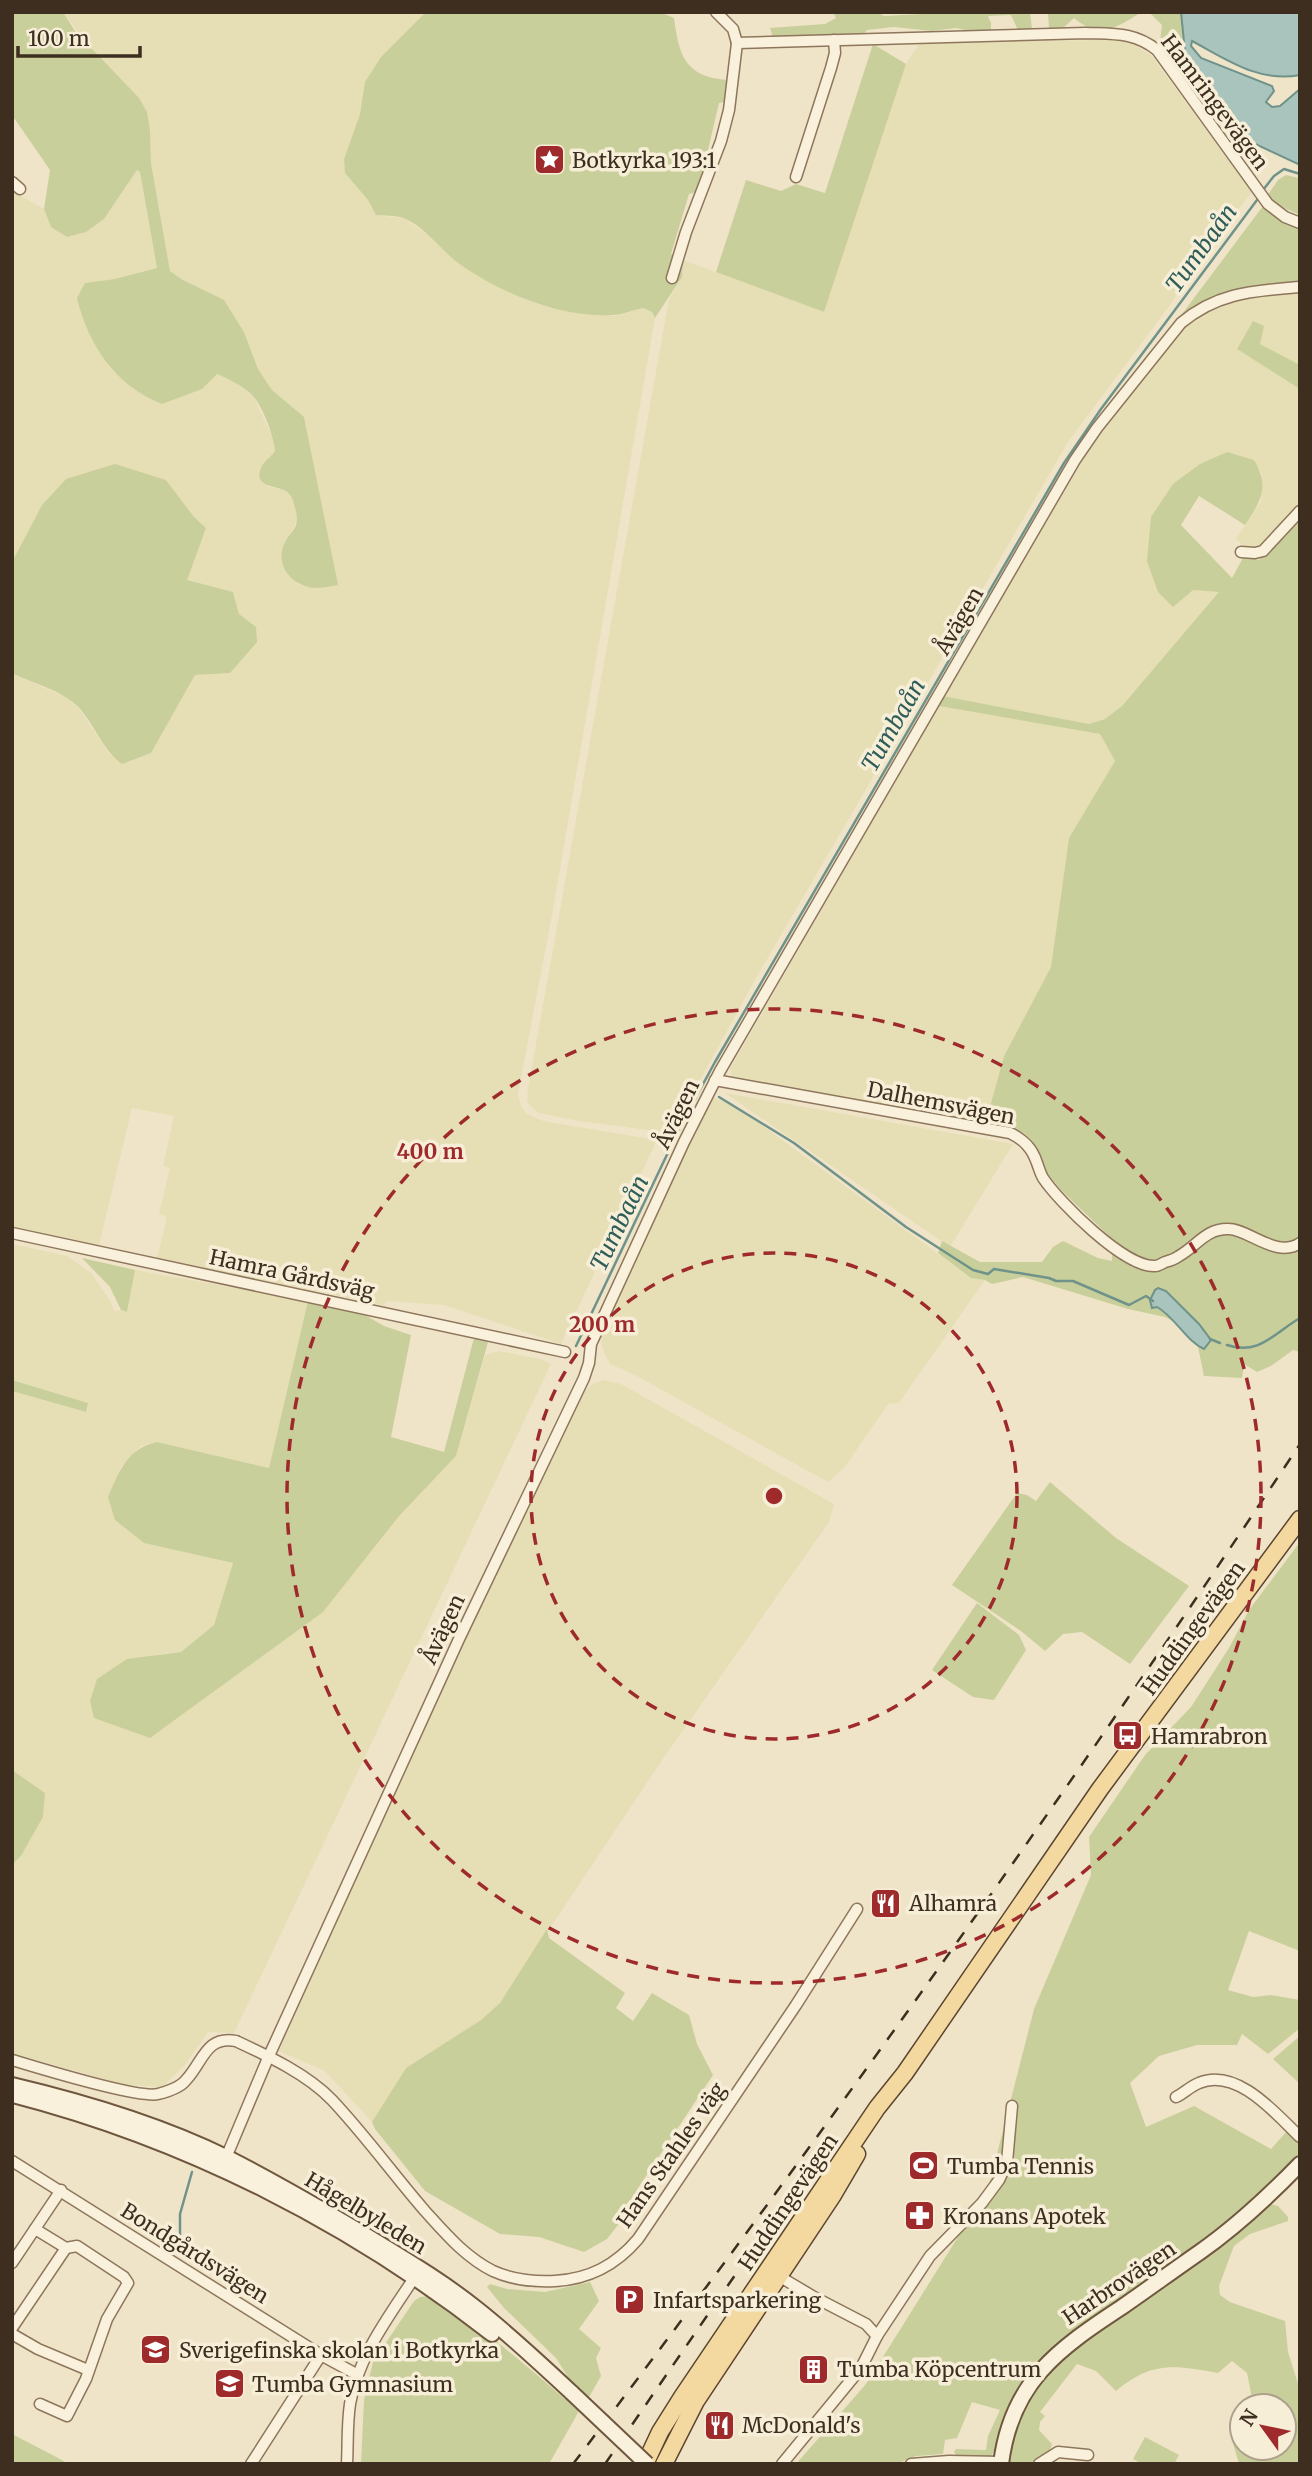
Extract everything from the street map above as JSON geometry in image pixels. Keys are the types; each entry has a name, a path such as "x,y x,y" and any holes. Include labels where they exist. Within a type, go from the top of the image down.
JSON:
{"main road":[{"name":"Huddingevägen","path":"644,2464 682,2397 832,2195 905,2073 1100,1789 1300,1519"},
{"name":"Hågelbyleden","path":"12,2085 80,2103 151,2127 330,2214 417,2273 570,2395 644,2464"},
{"name":"Hågelbyleden","path":"12,2095 113,2124 224,2162"},
{"name":"Harbrovägen","path":"1001,2463 1012,2414 1044,2364 1075,2338 1225,2234 1300,2164"},
{"name":"Huddingevägen","path":"664,2464 696,2401 773,2272"}],"street":[{"path":"672,278 685,232 721,141 729,110 737,43 733,29 716,12"},
{"name":"Hamringevägen","path":"737,43 1086,33 1125,34 1144,40 1157,50 1268,204 1285,217 1300,223"},
{"path":"796,177 831,68 835,53 834,40"},
{"name":"Åvägen","path":"224,2162 268,2058 458,1639 584,1378 589,1363 590,1344 715,1080 785,956 1068,472 1097,428 1181,323 1196,311 1215,300 1245,292 1300,287"},
{"path":"1241,552 1263,551 1300,511"},
{"name":"Dalhemsvägen","path":"715,1080 1010,1133 1023,1139 1031,1148 1041,1175 1071,1212 1110,1245 1139,1262 1155,1266 1180,1256 1197,1240 1214,1230 1232,1228 1255,1240 1277,1247 1294,1247 1300,1243"},
{"name":"Hamra Gårdsväg","path":"12,1233 565,1352"},
{"name":"Hans Stahles väg","path":"12,2060 156,2095 185,2083 214,2043 225,2039 236,2041 303,2077 330,2098 437,2224 456,2245 480,2264 495,2272 533,2282 569,2280 590,2276 628,2251 657,2214 857,1909"},
{"path":"1176,2097 1199,2082 1234,2083 1244,2087 1265,2104 1300,2137"},
{"path":"782,2464 861,2368 877,2336 929,2256 982,2203 999,2180 1007,2162 1012,2106"},
{"name":"Bondgårdsvägen","path":"12,2161 321,2355 358,2375"},
{"path":"12,2263 61,2190"},
{"path":"35,2230 66,2248 77,2246 124,2277 128,2283 107,2319 88,2371 67,2416 40,2404"},
{"path":"12,2328 66,2248"},
{"path":"773,2272 866,2324 877,2336"},
{"path":"347,2464 350,2404 358,2375 369,2349 417,2273"},
{"path":"12,2334 38,2349 88,2371"},
{"path":"251,2464 321,2355"},
{"path":"1039,2464 1058,2452 1088,2455"},
{"path":"911,2464 950,2460 1001,2463"}],"shaded area":[{"path":"63,12 426,12 365,82 360,114 344,159 345,173 368,200 376,215 403,218 430,236 463,266 518,296 544,306 614,316 643,308 652,312 655,318 552,915 518,1094 521,1107 527,1114 543,1121 657,1140 561,1344 444,1305 388,1301 383,1305 157,1258 167,1217 159,1214 170,1168 163,1166 174,1116 132,1108 99,1245 12,1227 12,673 67,698 80,710 110,755 151,753 195,675 230,673 256,627 239,614 233,592 186,580 206,528 194,517 166,480 114,466 42,505 12,562 12,191 44,209 51,227 67,237 86,232 104,219 137,170 140,172 157,268 115,279 85,283 201,389 217,374 234,381 253,396 274,440 275,451 262,466 268,487 283,489 292,496 299,518 287,540 298,584 315,588 337,585 304,417 272,390 258,369 244,332 224,301 170,271 151,163 150,131"},
{"path":"1122,40 1151,55 1252,192 1204,253 1170,305 1068,442 756,978 671,1133 539,1113 527,1101 528,1089 669,299 682,277 683,260 824,312 906,64 920,42"},
{"path":"1300,292 1300,365 1260,344 1253,321 1237,349 1300,389 1300,504 1287,522 1261,547 1248,549 1236,539 1261,502 1262,474 1254,460 1226,452 1173,484 1193,590 1220,592 1122,706 1105,719 1089,724 943,696 1082,462 1184,325 1217,305 1244,297"},
{"path":"939,706 1100,734 1115,761 1069,838 1051,967 1004,1056 985,1125 732,1078 730,1069"},
{"path":"725,1093 1013,1144 950,1247"},
{"path":"710,1096 737,1107 971,1278 985,1280 899,1403 888,1404 844,1468 828,1482 633,1374 610,1364 602,1348 601,1330"},
{"path":"12,1244 67,1256 91,1273 114,1311 127,1312 135,1270 308,1301 269,1468 157,1442 141,1446 120,1468 115,1520 144,1543 233,1563 214,1625 181,1652 158,1654 94,1718 399,1516 456,1456 485,1355 499,1351 540,1359 551,1364 234,2033 208,2032 184,2066 162,2087 126,2085 12,2053 12,1865 21,1856 43,1817 45,1793 12,1770 12,1391 85,1412 88,1403 12,1380"},
{"path":"603,1380 621,1384 834,1504 829,1522 658,1766 500,2003 481,2020 406,2068 372,2122 325,2071 279,2051 459,1639 583,1393 592,1384"}],"green space":[{"path":"12,12 63,12 75,31 139,98 147,112 151,163 170,271 224,300 244,332 258,369 272,390 304,417 338,585 308,587 294,580 282,563 283,547 296,526 297,515 289,493 262,482 260,478 262,466 275,451 267,421 251,394 235,382 217,374 202,389 162,404 146,396 118,375 106,362 88,332 77,298 85,283 115,279 157,268 140,172 137,170 104,219 86,232 67,237 51,227 44,209 50,170 12,115"},
{"path":"426,12 660,12 674,18 682,54 693,69 714,78 728,80 725,102 719,103 708,150 712,155 696,192 689,194 671,254 683,260 682,277 655,318 652,312 643,308 616,315 593,315 573,313 533,302 477,276 411,222 400,217 376,215 368,200 345,173 344,159 360,114 365,82 381,57"},
{"path":"833,12 877,12 884,16 1030,12 1032,29 1018,30 1011,15 988,16 991,32 956,28 931,31 894,27 867,30 863,35 773,38 770,28 825,24 836,18"},
{"path":"1043,12 1142,12 1117,26 1101,30 1084,25 1074,18 1062,29 1049,28 1048,13"},
{"path":"1149,12 1181,12 1185,52 1201,84 1190,86 1159,47 1162,25"},
{"path":"873,44 906,64 824,312 716,272 746,180 781,191 796,184 825,193"},
{"path":"1286,175 1299,178 1300,215 1273,203 1267,196 1278,180"},
{"path":"1263,206 1285,222 1300,228 1300,282 1249,288 1219,295 1190,310 1176,322"},
{"path":"1253,321 1264,326 1260,344 1300,365 1300,389 1237,349"},
{"path":"1227,452 1254,460 1259,469 1262,478 1261,494 1251,517 1245,525 1199,496 1181,525 1232,578 1244,556 1259,560 1300,517 1300,1240 1279,1244 1231,1224 1214,1225 1176,1255 1163,1260 1150,1260 1136,1255 1114,1241 1061,1190 1046,1172 1032,1140 1024,1133 985,1125 1004,1056 1051,967 1069,838 1115,761 1100,734 939,706 943,696 1089,724 1105,719 1122,706 1219,592 1193,590 1173,607 1158,592 1147,561 1151,517 1173,484 1200,464"},
{"path":"115,464 166,480 194,517 206,528 187,580 233,592 239,614 256,627 257,642 230,673 195,675 151,753 122,764 74,703 12,673 12,562 42,505 66,479"},
{"path":"1225,1232 1272,1251 1282,1253 1300,1249 1300,1352 1293,1350 1271,1366 1257,1372 1244,1364 1242,1378 1204,1376 1197,1342 1180,1325 1165,1317 1128,1309 1023,1277 992,1284 971,1278 938,1253 942,1241 980,1262 1042,1262 1053,1247 1063,1241 1098,1258 1112,1261 1112,1253 1136,1265 1159,1270 1173,1266 1211,1237"},
{"path":"82,1258 135,1270 127,1312 121,1310 110,1287"},
{"path":"308,1301 358,1311 384,1326 411,1335 391,1437 444,1452 474,1338 488,1342 456,1456 399,1516 323,1612 150,1738 94,1718 90,1701 97,1679 127,1659 181,1652 214,1625 233,1563 144,1543 115,1520 108,1497 116,1478 131,1455 157,1442 269,1468"},
{"path":"12,1380 88,1403 86,1412 12,1391"},
{"path":"1050,1482 1116,1538 1189,1586 1130,1664 1082,1632 1063,1634 1045,1651 1021,1631 952,1585 1017,1493 1036,1501"},
{"path":"1300,1542 1300,1951 1249,1931 1228,1990 1253,1997 1271,1995 1300,2000 1300,2028 1268,2054 1242,2034 1237,2045 1197,2045 1159,2056 1130,2083 1146,2127 1194,2106 1271,2149 1287,2131 1300,2143 1300,2153 1261,2192 1198,2244 1070,2333 1042,2357 1018,2389 990,2457 956,2455 954,2452 956,2449 986,2450 988,2436 1000,2410 972,2402 957,2438 945,2440 943,2454 916,2456 896,2464 796,2464 866,2384 988,2189 1034,2009 1091,1875 1089,1837 1145,1755 1191,1707 1229,1648 1249,1610"},
{"path":"977,1603 1019,1635 1026,1650 994,1700 973,1697 932,1670"},
{"path":"12,1770 45,1793 43,1817 21,1856 12,1865"},
{"path":"547,1929 549,1938 625,1993 616,2008 633,2021 652,1993 689,2015 697,2044 713,2075 638,2188 628,2212 607,2239 584,2252 539,2237 500,2234 425,2191 372,2122 406,2068 481,2020 500,2003"},
{"path":"1300,2036 1300,2084 1273,2059"},
{"path":"1266,2205 1278,2206 1288,2217 1288,2221 1250,2234 1234,2246 1219,2286 1220,2295 1230,2302 1285,2321 1288,2352 1300,2390 1300,2460 1298,2462 1298,2392 1251,2392 1247,2373 1232,2361 1218,2373 1176,2367 1152,2370 1116,2391 1096,2371 1077,2364 1040,2412 1045,2416 1040,2422 1039,2430 1052,2444 1050,2451 1034,2462 1006,2464 1023,2401 1048,2367"},
{"path":"590,2282 599,2301 579,2329 601,2348 596,2358 601,2376 588,2399 571,2382 556,2358 504,2308 487,2287 490,2284 507,2289 545,2292"},
{"path":"431,2296 489,2336 579,2411 549,2464 361,2464 364,2400 373,2362 414,2301 420,2297"},
{"path":"12,2434 62,2460 67,2464 12,2464"},
{"path":"1145,2437 1179,2455 1174,2464 1142,2464 1133,2459"},
{"path":"1238,2462 1298,2462 1295,2464"}],"water":[{"path":"1181,12 1300,12 1300,75 1285,77 1257,73 1192,41 1191,46 1201,58 1272,86 1274,91 1266,102 1272,107 1280,106 1300,89 1300,165 1251,142 1215,105 1185,52"},
{"path":"1158,1288 1166,1291 1199,1324 1211,1340 1204,1349 1163,1311 1157,1307 1152,1308 1150,1300"}],"waterway":[{"name":"Tumbaån","path":"1263,190 1274,176 1284,169 1300,174"},
{"name":"Tumbaån","path":"576,1346 683,1121 715,1062 1064,463 1101,409 1260,196"},
{"path":"719,1097 794,1143 906,1227 973,1270 988,1274 994,1269 1056,1281 1073,1281 1129,1305 1146,1296 1153,1301"},
{"path":"1227,1345 1238,1348 1257,1345 1300,1318"},
{"path":"1210,1339 1220,1343"},
{"name":"Tumbaån","path":"180,2241 180,2214 192,2172"}],"railway":[{"path":"573,2464 761,2214 944,1960 1035,1832 1300,1444"},
{"path":"605,2464 828,2140"}],"place":[{"name":"Botkyrka 193:1","path":"549,160"},
{"name":"Hamrabron","path":"1128,1736"},
{"name":"Alhamra","path":"886,1903"},
{"name":"Tumba Tennis","path":"924,2166"},
{"name":"Kronans Apotek","path":"920,2216"},
{"name":"Infartsparkering","path":"630,2300"},
{"name":"Sverigefinska skolan i Botkyrka","path":"156,2350"},
{"name":"Tumba Köpcentrum","path":"814,2369"},
{"name":"Tumba Gymnasium","path":"229,2384"},
{"name":"McDonald's","path":"719,2425"}]}
